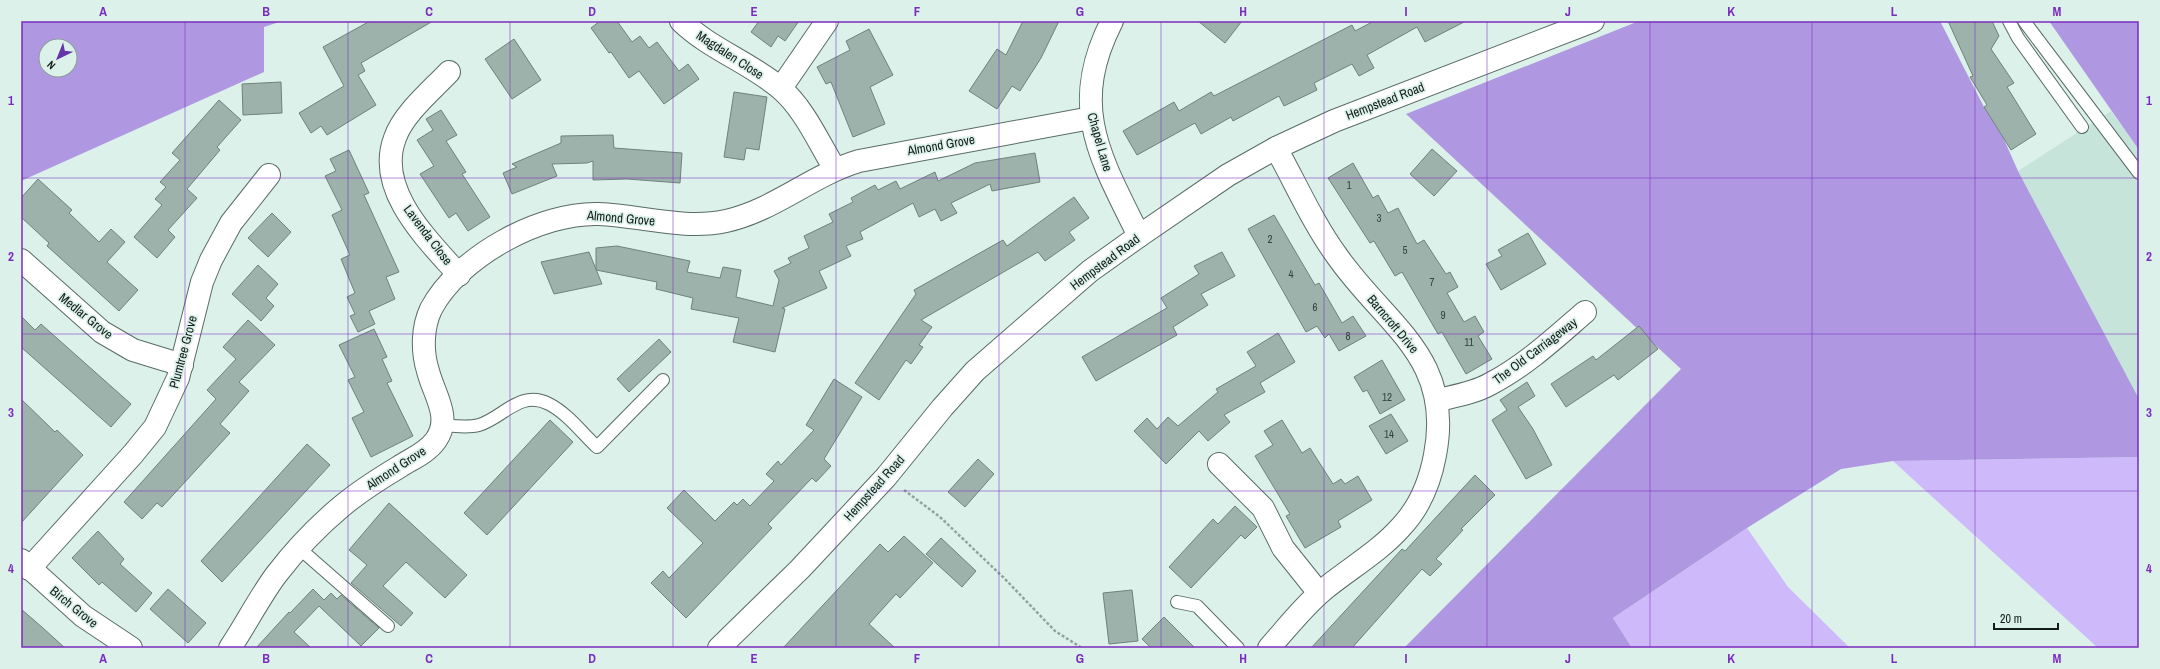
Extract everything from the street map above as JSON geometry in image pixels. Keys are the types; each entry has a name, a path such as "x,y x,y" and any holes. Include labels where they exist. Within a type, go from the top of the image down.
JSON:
{"street":[{"name":"Magdalen Close","path":"681,21 702,38 781,88 799,110 835,169"},
{"path":"781,88 828,21"},
{"name":"Chapel Lane","path":"1112,21 1094,63 1090,98 1091,118 1104,164 1139,236"},
{"name":"Hempstead Road","path":"719,648 795,574 886,477 942,408 975,371 1090,271 1228,176 1276,148 1334,121 1593,21"},
{"name":"Lavenda Close","path":"449,72 402,124 395,137 391,163 395,183 407,210 459,275"},
{"name":"Almond Grove","path":"230,648 265,591 299,548 344,504 431,446 437,439 442,425 442,408 426,364 425,330 431,309 448,286 488,251 516,234 558,218 578,215 599,214 676,223 723,222 744,217 764,209 835,169 859,160 1091,118"},
{"name":"Barncroft Drive","path":"1269,648 1320,593 1389,538 1415,510 1425,492 1432,471 1439,431 1438,400 1427,368 1416,350 1336,256 1276,148"},
{"name":"Plumtree Grove","path":"25,564 146,439 162,413 182,366 202,282 211,260 231,223 268,176"},
{"name":"Medlar Grove","path":"21,260 102,332 134,350 182,366"},
{"name":"The Old Carriageway","path":"1438,400 1468,394 1489,385 1550,342 1585,312"},
{"path":"1219,464 1263,508 1283,548 1320,593"},
{"name":"Birch Grove","path":"25,564 84,616 131,648"}],"lane":[{"path":"2009,21 2018,38 2082,127"},
{"path":"2024,21 2139,173"},
{"path":"442,425 477,426 490,421 520,402 536,401 548,403 557,409 597,447 663,380"},
{"path":"299,548 388,626"},
{"path":"1177,602 1197,606 1238,648"}],"path":[{"path":"886,477 940,517 1004,578 1055,631 1082,648"}],"shaded area":[{"path":"21,21 282,21 264,27 264,72 21,181"},
{"path":"1639,21 1940,21 1984,107 2002,135 2018,171 2139,399 2139,457 1893,461 1841,469 1747,528 1613,618 1632,648 1404,648 1681,369 1406,114"},
{"path":"2049,21 2139,21 2139,150"},
{"path":"2111,111 2139,150 2139,399 2018,171"},
{"path":"2139,457 2139,648 2098,648 1893,461"},
{"path":"1747,528 1788,587 1850,648 1632,648 1613,618"}],"building":[{"path":"370,21 433,21 361,63 365,71 358,75 376,105 327,135 321,126 311,133 299,113 344,86 323,47"},
{"path":"600,21 617,21 632,42 640,36 649,48 657,42 679,71 688,64 699,79 664,104 639,71 629,78 611,52 609,53 591,28"},
{"path":"759,21 799,21 785,41 778,36 771,47 751,32"},
{"path":"1023,21 1059,21 1041,58 1020,91 1012,86 997,109 969,91 997,49 1006,55"},
{"path":"1198,21 1242,21 1225,43"},
{"path":"1374,21 1466,21 1425,42 1417,27 1367,55 1374,68 1359,76 1352,64 1314,83 1317,90 1284,106 1279,96 1233,121 1231,117 1201,134 1195,123 1137,155 1123,131 1174,102 1179,111 1211,92 1214,96 1352,25 1355,31"},
{"path":"1948,21 1992,21 1999,36 1991,49 2014,83 2007,87 2036,134 2011,150 1984,107 1987,105 1970,77 1973,76"},
{"path":"869,29 893,75 870,87 885,124 853,137 831,82 826,84 817,67 850,50 846,41"},
{"path":"514,39 541,80 512,99 485,59"},
{"path":"281,82 282,113 243,115 242,84"},
{"path":"734,92 767,97 759,150 746,148 744,160 724,157"},
{"path":"219,100 241,120 217,147 220,150 187,189 197,198 168,230 175,237 157,258 134,237 162,205 155,199 166,187 160,182 180,160 172,153"},
{"path":"441,110 457,135 446,141 466,172 462,174 490,217 468,231 456,213 449,218 420,174 434,166 417,140 433,130 426,119"},
{"path":"613,135 614,148 682,153 680,183 627,179 593,180 593,161 587,163 552,164 557,176 512,194 503,173 517,167 512,164 561,143 561,136"},
{"path":"1432,149 1457,171 1434,196 1410,174"},
{"path":"349,150 369,193 364,195 399,272 386,277 395,299 369,311 375,324 358,332 350,316 355,314 347,297 355,293 341,259 350,255 332,215 342,210 325,176 336,171 330,159"},
{"path":"1035,153 1040,182 992,191 990,184 951,203 957,213 941,221 935,209 919,217 913,203 860,232 863,239 846,246 851,256 819,271 827,288 782,308 785,309 775,352 733,342 739,318 691,309 693,298 656,289 657,282 596,270 596,248 617,246 690,261 687,272 720,278 723,267 741,270 736,297 773,306 779,280 774,271 791,263 788,258 809,248 804,236 833,222 829,214 853,202 851,198 875,185 878,190 896,181 900,189 935,172 938,181 975,163"},
{"path":"1353,163 1373,198 1378,195 1388,213 1398,208 1417,244 1424,240 1446,274 1450,272 1458,287 1447,293 1464,322 1475,316 1484,332 1478,336 1492,359 1466,374 1442,332 1438,334 1402,272 1395,276 1374,241 1370,243 1328,178"},
{"path":"38,179 72,210 69,213 99,242 111,229 125,242 107,262 138,290 119,311 47,246 49,243 21,217 21,198"},
{"path":"1074,197 1089,218 1069,232 1075,240 1045,261 1038,252 921,320 932,327 919,345 923,347 911,364 906,360 879,400 855,383 916,294 914,290 1003,240 1007,246"},
{"path":"272,213 291,232 268,257 248,238"},
{"path":"1274,215 1315,285 1319,283 1342,323 1353,316 1366,336 1339,351 1329,334 1325,338 1317,326 1306,332 1248,229"},
{"path":"1528,233 1546,264 1501,290 1486,264 1502,256 1498,250"},
{"path":"589,252 602,284 554,294 541,262"},
{"path":"1222,252 1235,276 1201,294 1208,305 1173,327 1177,335 1096,381 1082,357 1167,308 1161,298 1199,274 1194,266"},
{"path":"258,265 278,284 266,298 274,306 261,321 232,294"},
{"path":"21,316 35,330 41,324 131,404 111,427 21,347"},
{"path":"248,320 275,345 239,382 249,391 220,424 230,433 162,507 157,503 142,519 124,502 216,399 207,390 236,359 223,347"},
{"path":"1639,326 1658,349 1618,380 1614,375 1566,407 1551,384 1593,356 1596,360"},
{"path":"374,329 387,357 382,359 392,381 387,383 413,436 371,457 352,418 364,412 348,380 355,377 339,345"},
{"path":"1278,333 1295,362 1260,383 1265,392 1224,415 1230,422 1208,441 1199,431 1166,464 1134,431 1147,418 1157,429 1168,417 1178,426 1218,392 1216,389 1256,366 1247,352"},
{"path":"659,339 671,352 629,392 617,379"},
{"path":"1382,360 1405,400 1380,414 1367,390 1363,392 1354,377"},
{"path":"834,379 862,397 824,459 831,466 816,482 812,478 768,524 772,528 686,618 651,583 663,571 669,578 703,543 667,508 684,490 715,521 734,502 737,505 743,499 750,506 774,481 766,474 778,461 781,465 814,430 806,425"},
{"path":"1527,382 1535,396 1518,407 1533,429 1552,465 1526,479 1492,420 1507,410 1500,400"},
{"path":"21,399 55,432 57,430 83,455 21,523"},
{"path":"1391,414 1408,441 1386,454 1369,426"},
{"path":"550,420 573,442 487,535 464,513"},
{"path":"1282,420 1302,453 1310,448 1333,484 1341,479 1345,484 1358,476 1372,500 1338,521 1341,527 1305,548 1286,516 1290,514 1255,456 1273,445 1264,431"},
{"path":"307,444 330,465 222,582 201,561"},
{"path":"978,459 994,474 965,507 948,492"},
{"path":"1475,475 1495,495 1461,529 1463,530 1436,559 1442,564 1430,576 1422,569 1352,648 1311,648 1402,549 1405,551"},
{"path":"389,503 467,575 445,598 406,562 383,586 413,613 401,626 351,583 367,565 349,550"},
{"path":"1235,506 1257,527 1245,539 1241,535 1191,588 1169,567 1213,519 1218,524"},
{"path":"98,531 124,559 120,564 152,593 136,612 102,582 99,585 72,558"},
{"path":"904,536 933,563 900,598 896,594 869,624 895,648 783,648 880,544 888,552"},
{"path":"941,538 976,571 962,587 926,554"},
{"path":"168,589 206,623 188,643 150,609"},
{"path":"313,589 324,600 331,593 337,599 341,595 379,628 361,646 319,606 294,632 311,648 256,648 289,612 290,613"},
{"path":"1132,590 1138,641 1109,644 1103,593"},
{"path":"21,609 43,628 65,648 21,648"},
{"path":"1164,617 1195,648 1151,648 1142,639"}]}
